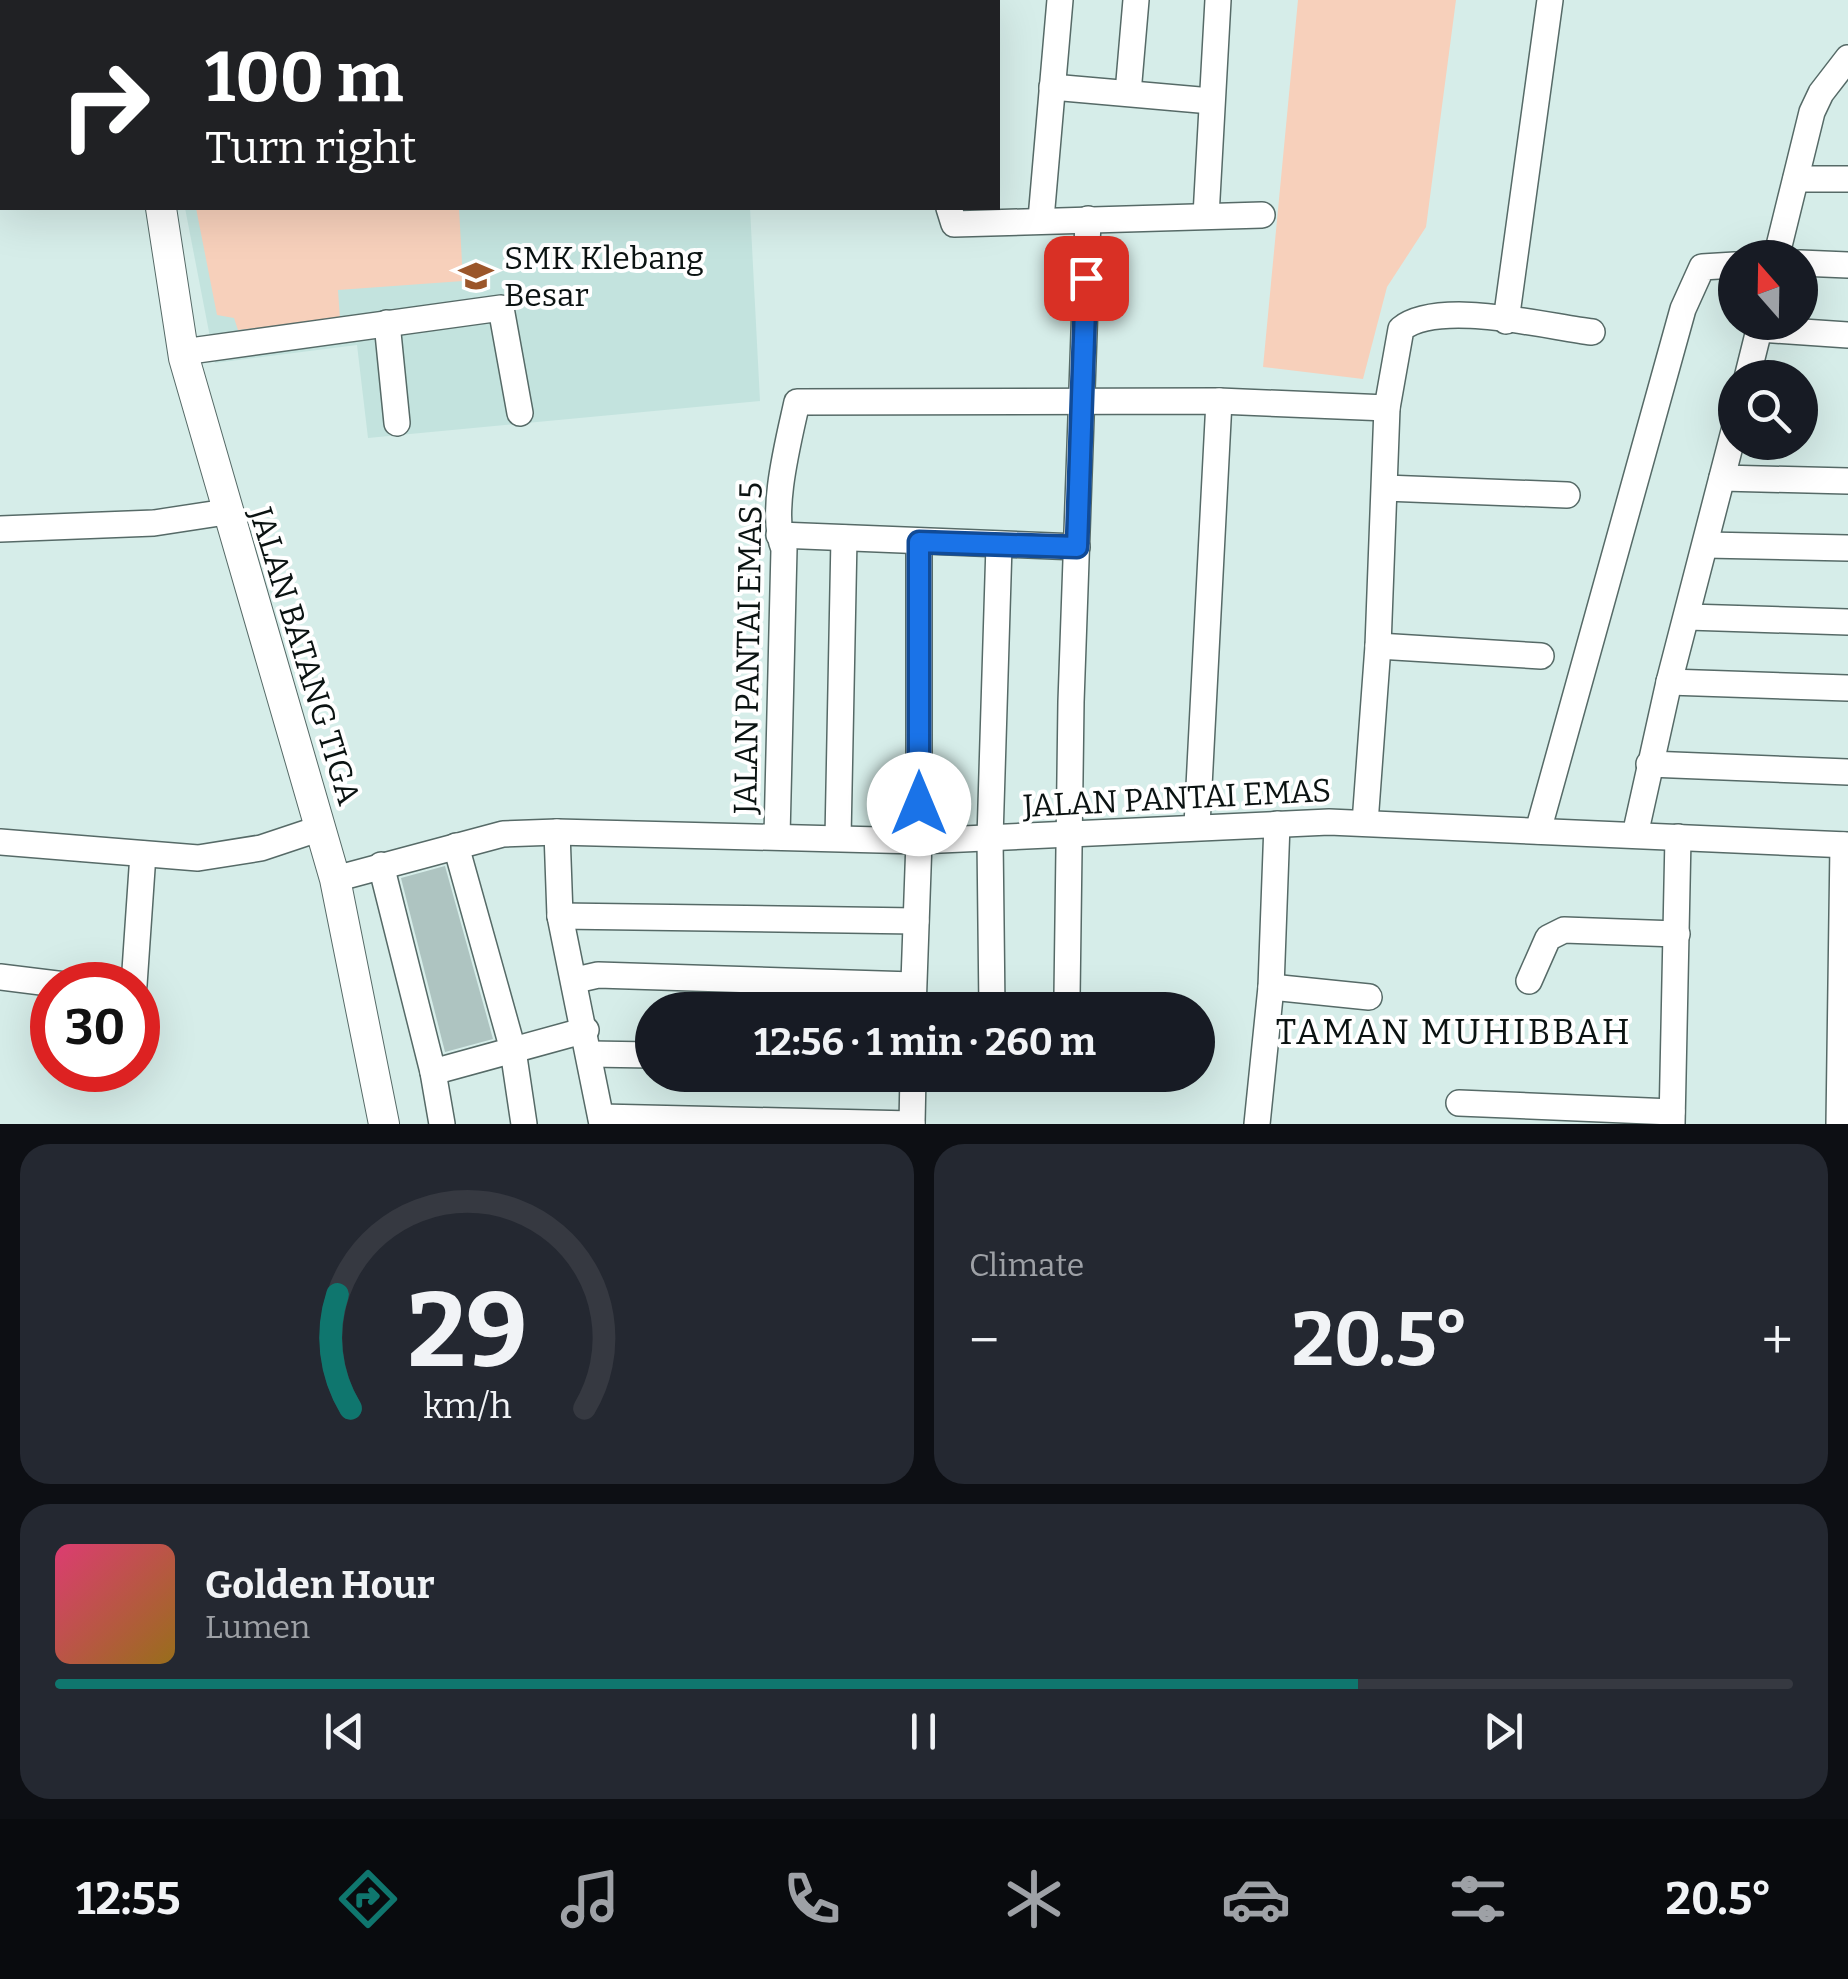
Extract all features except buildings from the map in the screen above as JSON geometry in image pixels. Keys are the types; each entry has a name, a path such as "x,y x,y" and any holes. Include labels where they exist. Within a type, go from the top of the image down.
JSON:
{"main road":[{"name":"JALAN BATANG TIGA","path":"161,210 184,352 226,512 335,878 384,1124"}],"street":[{"path":"1041,219 1060,0"},
{"path":"1128,93 1136,0"},
{"path":"1206,216 1218,0"},
{"path":"1506,321 1550,0"},
{"path":"1781,240 1812,112 1820,93 1848,58"},
{"path":"1052,87 1211,101"},
{"path":"1796,179 1848,180"},
{"path":"949,211 954,224 1262,215"},
{"path":"1066,992 1067,836 1088,219"},
{"path":"1818,264 1848,265"},
{"path":"1538,831 1683,309 1702,268 1718,267"},
{"path":"184,352 501,308 520,413"},
{"path":"1365,823 1378,646 1387,408 1401,328 1414,318 1446,314 1592,332"},
{"path":"387,323 397,422"},
{"path":"1818,333 1848,336"},
{"path":"1081,402 1219,401 1387,408"},
{"path":"1197,825 1219,401"},
{"name":"JALAN PANTAI EMAS 5","path":"777,836 784,548 779,536 786,453 797,402 1081,402"},
{"path":"1635,835 1668,682 1727,460"},
{"path":"1722,478 1848,481"},
{"path":"1386,488 1567,495"},
{"path":"0,529 154,523 226,512"},
{"path":"779,536 1077,547"},
{"path":"838,838 844,538"},
{"path":"913,992 919,841 919,542"},
{"path":"992,992 990,838 999,545"},
{"path":"1706,546 1848,548"},
{"path":"1688,616 1848,622"},
{"path":"1378,646 1541,656"},
{"path":"1668,682 1848,688"},
{"path":"1649,764 1848,772"},
{"name":"JALAN PANTAI EMAS","path":"335,878 503,834 557,832 919,841 1067,836 1197,825 1365,823 1846,845"},
{"path":"1257,1124 1271,986 1278,824"},
{"path":"0,842 143,854 229,855 321,828"},
{"path":"557,832 560,916 602,1121 912,1124 913,1092"},
{"path":"1458,1104 1672,1118 1678,837"},
{"path":"1840,1124 1846,845"},
{"path":"456,846 513,1050 524,1124"},
{"path":"136,962 143,854"},
{"path":"382,865 434,1072 442,1124"},
{"path":"560,916 916,921"},
{"path":"1528,981 1548,938 1564,930 1677,934"},
{"path":"576,980 598,975 841,992"},
{"path":"0,977 30,981"},
{"path":"1271,986 1369,997"},
{"path":"434,1072 513,1050 588,1042 635,1051"}],"shaded area":[{"path":"1298,0 1456,0 1426,227 1387,287 1363,379 1263,367"},
{"name":"SMK Klebang Besar","path":"185,210 750,210 760,401 368,438 357,345 215,363"},
{"path":"196,210 459,210 463,281 338,290 340,319 238,330 234,318 217,315"}],"place":[{"name":"SMK Klebang Besar","path":"476,276"}],"district":[{"name":"TAMAN MUHIBBAH","path":"1454,1032"}],"route":[{"path":"919,804 919,542 1077,547 1086,278"}]}
